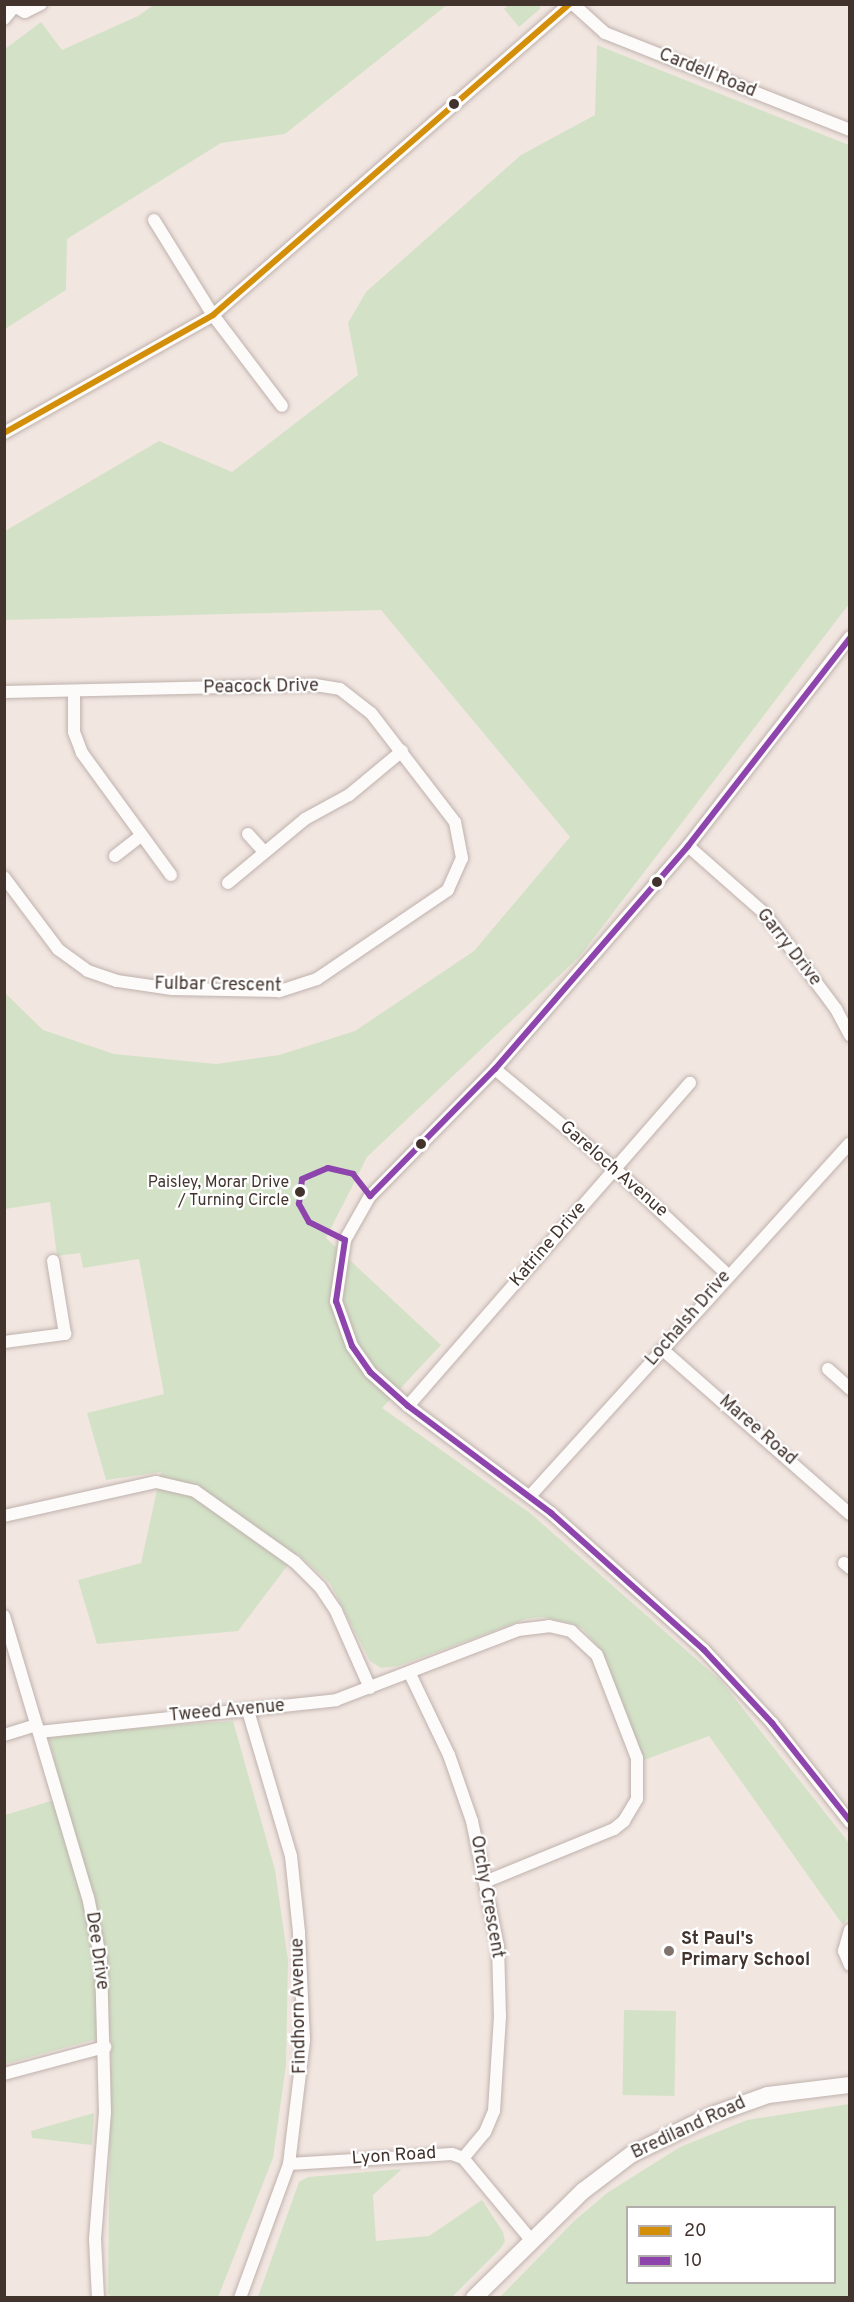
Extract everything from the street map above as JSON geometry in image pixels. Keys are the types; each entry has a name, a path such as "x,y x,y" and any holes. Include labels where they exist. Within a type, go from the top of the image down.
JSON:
{"street":[{"path":"4,20 12,6 25,12 41,4"},
{"path":"4,433 213,315 572,4"},
{"name":"Cardell Road","path":"572,4 605,33 849,130"},
{"path":"154,220 213,315 282,406"},
{"path":"849,637 688,846 495,1069 370,1196 345,1240 336,1301 352,1346 370,1372 408,1406 530,1497 704,1650 772,1723 849,1822"},
{"name":"Peacock Drive","path":"4,692 315,685 334,688 358,699 402,751 455,822"},
{"path":"74,692 77,742 141,836 171,875"},
{"path":"228,883 305,819 349,795 402,751"},
{"name":"Fulbar Crescent","path":"4,877 58,949 88,971 117,981 172,988 279,991 317,979 448,890 462,858 455,822"},
{"path":"249,834 264,852"},
{"path":"115,856 141,836"},
{"name":"Garry Drive","path":"688,846 765,914 836,1009 849,1035"},
{"name":"Gareloch Avenue","path":"495,1069 615,1169 728,1275"},
{"name":"Katrine Drive","path":"408,1406 690,1083"},
{"name":"Lochalsh Drive","path":"530,1497 849,1143"},
{"path":"4,1342 65,1334 53,1261"},
{"name":"Maree Road","path":"663,1350 849,1514"},
{"path":"828,1370 847,1381"},
{"path":"4,1516 146,1484 171,1483 195,1491 295,1562 315,1581 336,1611 370,1688"},
{"name":"Dee Drive","path":"4,1616 88,1897 99,1950 105,2047 105,2112 95,2239 98,2298"},
{"name":"Tweed Avenue","path":"4,1735 38,1729 248,1711 336,1700 410,1674 518,1630 549,1626 571,1631 597,1655 637,1758 637,1799 624,1821 603,1834 487,1881"},
{"name":"Orchy Crescent","path":"410,1674 449,1755 472,1821 487,1881 500,1974 496,2096 485,2132 463,2158"},
{"name":"Findhorn Avenue","path":"240,2298 289,2164 304,2040 299,1932 291,1856 248,1711"},
{"path":"849,1930 844,1951 849,1965"},
{"path":"4,2074 105,2047"},
{"name":"Brediland Road","path":"474,2298 583,2191 632,2154 712,2115 768,2095 849,2085"},
{"name":"Lyon Road","path":"289,2164 442,2153 463,2158 532,2241"}],"green space":[{"path":"155,4 447,5 285,134 221,143 67,239 66,290 5,329 5,49 41,22 62,50 138,16"},
{"path":"509,4 538,5 541,8 519,27 504,9"},
{"path":"597,45 849,145 849,604 580,956 367,1157 326,1238 441,1345 382,1408 530,1513 721,1681 849,1843 849,1917 843,1925 709,1736 644,1760 601,1650 583,1629 573,1624 543,1617 526,1619 398,1666 381,1668 370,1661 330,1583 297,1553 238,1631 97,1644 78,1580 141,1563 161,1472 106,1480 87,1413 164,1394 139,1259 83,1268 80,1253 57,1256 50,1202 5,1209 4,992 43,1030 114,1054 216,1064 279,1055 355,1031 474,951 570,837 381,610 5,620 5,531 159,441 232,472 358,375 348,323 366,292 521,155 595,115"},
{"path":"233,1721 275,1870 288,1960 286,2065 273,2158 218,2297 113,2298 108,2294 111,2035 5,2064 5,1815 64,1797 48,1735"},
{"path":"624,2010 676,2011 675,2096 623,2095"},
{"path":"849,2104 849,2297 500,2297 574,2221 607,2193 680,2147 747,2120"},
{"path":"94,2113 92,2145 32,2138 31,2131"},
{"path":"402,2169 373,2195 376,2241 429,2236 482,2200 503,2232 505,2241 501,2248 452,2297 258,2297 299,2182 308,2177"}],"transit line":[{"name":"20","path":"4,433 213,315 569,4"},
{"name":"10","path":"370,1196 495,1069 688,846 850,638"},
{"name":"10","path":"345,1240 309,1222 299,1204 302,1179 328,1168 353,1174 370,1196"},
{"name":"10","path":"345,1240 336,1301 352,1346 370,1372 408,1406 551,1513 704,1650 772,1723 850,1821"}],"place":[{"name":"Paisley, Morar Drive / Turning Circle","path":"300,1192"},
{"name":"St Paul's Primary School","path":"669,1951"}]}
